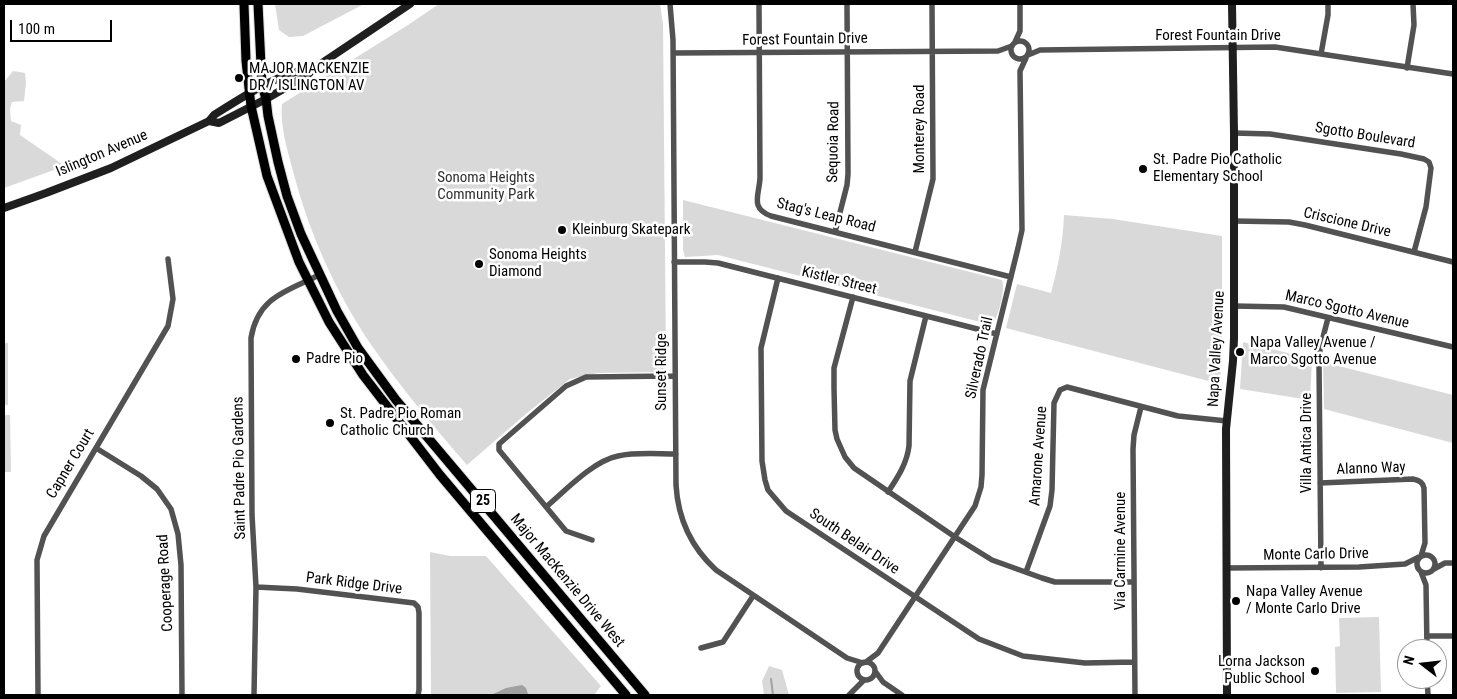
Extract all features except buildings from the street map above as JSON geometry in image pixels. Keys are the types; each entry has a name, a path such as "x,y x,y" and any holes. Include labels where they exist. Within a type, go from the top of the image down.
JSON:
{"main road":[{"name":"Major MacKenzie Drive West","path":"244,4 246,61 250,94 267,176 291,243 320,305 339,340 363,376 440,475 626,695"},
{"name":"Major MacKenzie Drive West","path":"258,4 262,85 274,146 287,196 301,234 336,312 370,365 396,400 644,695"}],"street":[{"name":"Islington Avenue","path":"208,121 219,123 306,76 316,67 410,4"},
{"name":"Sunset Ridge","path":"670,4 673,53 676,485 682,521 700,553 716,570 847,658 864,663"},
{"path":"759,4 759,53"},
{"name":"Sequoia Road","path":"835,232 848,174 847,4"},
{"name":"Monterey Road","path":"915,252 933,179 932,4"},
{"path":"1020,4 1020,31 1029,50 1027,56 1020,60 1013,57 1010,51 1020,31"},
{"name":"Napa Valley Avenue","path":"1227,695 1226,421 1233,355 1234,306 1232,4"},
{"path":"1321,54 1328,15 1328,4"},
{"path":"1407,68 1414,24 1413,4"},
{"path":"1013,44 1021,41 1027,44"},
{"name":"Forest Fountain Drive","path":"998,51 1013,44"},
{"name":"Forest Fountain Drive","path":"1027,44 1040,50"},
{"name":"Forest Fountain Drive","path":"1027,56 1040,50 1275,47 1453,74"},
{"name":"Forest Fountain Drive","path":"673,53 998,51 1013,57"},
{"name":"Stag's Leap Road","path":"759,53 760,178 757,204 762,212 771,216 1011,277"},
{"name":"Silverado Trail","path":"864,663 878,653 975,506 981,487 982,395 1022,230 1020,71 1027,56"},
{"name":"Silverado Trail","path":"1013,57 1020,71"},
{"name":"Islington Avenue","path":"4,208 111,168 208,121 214,115 262,85 301,69 316,67"},
{"name":"Sgotto Boulevard","path":"1234,133 1270,134 1401,154 1424,159 1429,162 1431,168 1426,207 1414,252"},
{"name":"Criscione Drive","path":"1234,221 1297,223 1453,262"},
{"name":"Capner Court","path":"38,695 37,560 44,536 168,326 173,299 168,259"},
{"name":"Kistler Street","path":"674,262 713,262 997,334"},
{"name":"Saint Padre Pio Gardens","path":"254,695 256,587 252,515 251,338 257,319 277,295 319,275"},
{"name":"South Belair Drive","path":"778,278 762,340 762,460 764,480 768,490 786,512 979,639 1023,656 1085,663 1134,662"},
{"path":"853,297 834,368 835,430 840,448 849,463 888,492 992,560 1048,580 1064,582 1134,582"},
{"name":"Marco Sgotto Avenue","path":"1234,306 1284,307 1453,347"},
{"path":"888,492 905,464 908,455 910,381 926,316"},
{"name":"Villa Antica Drive","path":"1321,568 1319,363 1320,349 1328,318"},
{"path":"592,540 566,531 499,450 499,444 566,386 586,377 675,376"},
{"name":"Amarone Avenue","path":"1026,572 1050,506 1054,403 1060,390 1067,387 1178,416 1226,421"},
{"name":"Via Carmine Avenue","path":"1135,695 1133,442 1141,407"},
{"name":"Cooperage Road","path":"96,448 141,476 157,489 171,509 178,534 181,565 182,695"},
{"path":"546,507 594,467 609,458 624,455 676,454"},
{"name":"Alanno Way","path":"1320,483 1413,479 1422,483 1424,488 1425,543 1420,557"},
{"name":"Alanno Way","path":"1425,543 1433,557"},
{"path":"1446,564 1427,554 1420,557 1417,564 1426,585 1427,636 1453,636"},
{"name":"Monte Carlo Drive","path":"1226,568 1359,567 1405,564 1420,557"},
{"path":"1426,585 1436,563 1433,557"},
{"path":"1420,570 1427,573 1446,564 1453,563"},
{"name":"Monte Carlo Drive","path":"1405,564 1420,570"},
{"name":"Park Ridge Drive","path":"256,587 297,589 414,603 418,607 419,613 418,695"},
{"path":"701,648 723,642 753,596"},
{"name":"Silverado Trail","path":"875,669 878,653"},
{"name":"Sunset Ridge","path":"847,658 858,673"},
{"path":"851,693 858,668 864,663 872,665 883,682 902,695"},
{"path":"851,693 866,680 873,677 875,669"},
{"path":"858,673 866,680 883,682"}],"green space":[{"path":"275,4 364,4 303,36 289,37 279,30"},
{"name":"Sonoma Heights Community Park","path":"439,4 660,4 663,24 666,365 664,372 598,373 570,379 467,465 394,377 359,326 335,284 307,217 288,154 282,121 282,104"},
{"path":"13,71 25,73 26,82 24,101 12,102 10,109 11,121 21,125 20,135 65,166 4,188 4,82"},
{"path":"683,200 1002,280 1002,296 997,316 992,325 718,255 685,257 683,250"},
{"path":"1064,215 1113,219 1222,236 1222,349 1220,384 1006,328 1017,284 1051,293 1060,254"},
{"path":"1243,342 1312,359 1310,400 1240,389"},
{"path":"4,343 8,343 8,405 4,405"},
{"path":"1323,362 1453,395 1453,443 1324,409"},
{"path":"4,415 10,415 11,472 4,472"},
{"path":"430,552 450,556 486,556 601,686 594,695 431,695"},
{"path":"1379,617 1381,692 1336,693 1335,647 1340,646 1339,618"},
{"path":"769,666 782,670 789,695 764,695 762,681"}],"shaded area":[{"path":"522,685 526,688 528,694 491,695 506,688"}],"waterway":[{"path":"771,679 773,695"}],"place":[{"name":"MAJOR MACKENZIE DR / ISLINGTON AV","path":"239,78"},
{"name":"St. Padre Pio Catholic Elementary School","path":"1143,169"},
{"name":"Kleinburg Skatepark","path":"562,230"},
{"name":"Sonoma Heights Diamond","path":"479,264"},
{"name":"Napa Valley Avenue / Marco Sgotto Avenue","path":"1240,352"},
{"name":"Padre Pio","path":"296,359"},
{"name":"St. Padre Pio Roman Catholic Church","path":"330,423"},
{"name":"Napa Valley Avenue / Monte Carlo Drive","path":"1236,601"},
{"name":"Lorna Jackson Public School","path":"1315,671"}]}
